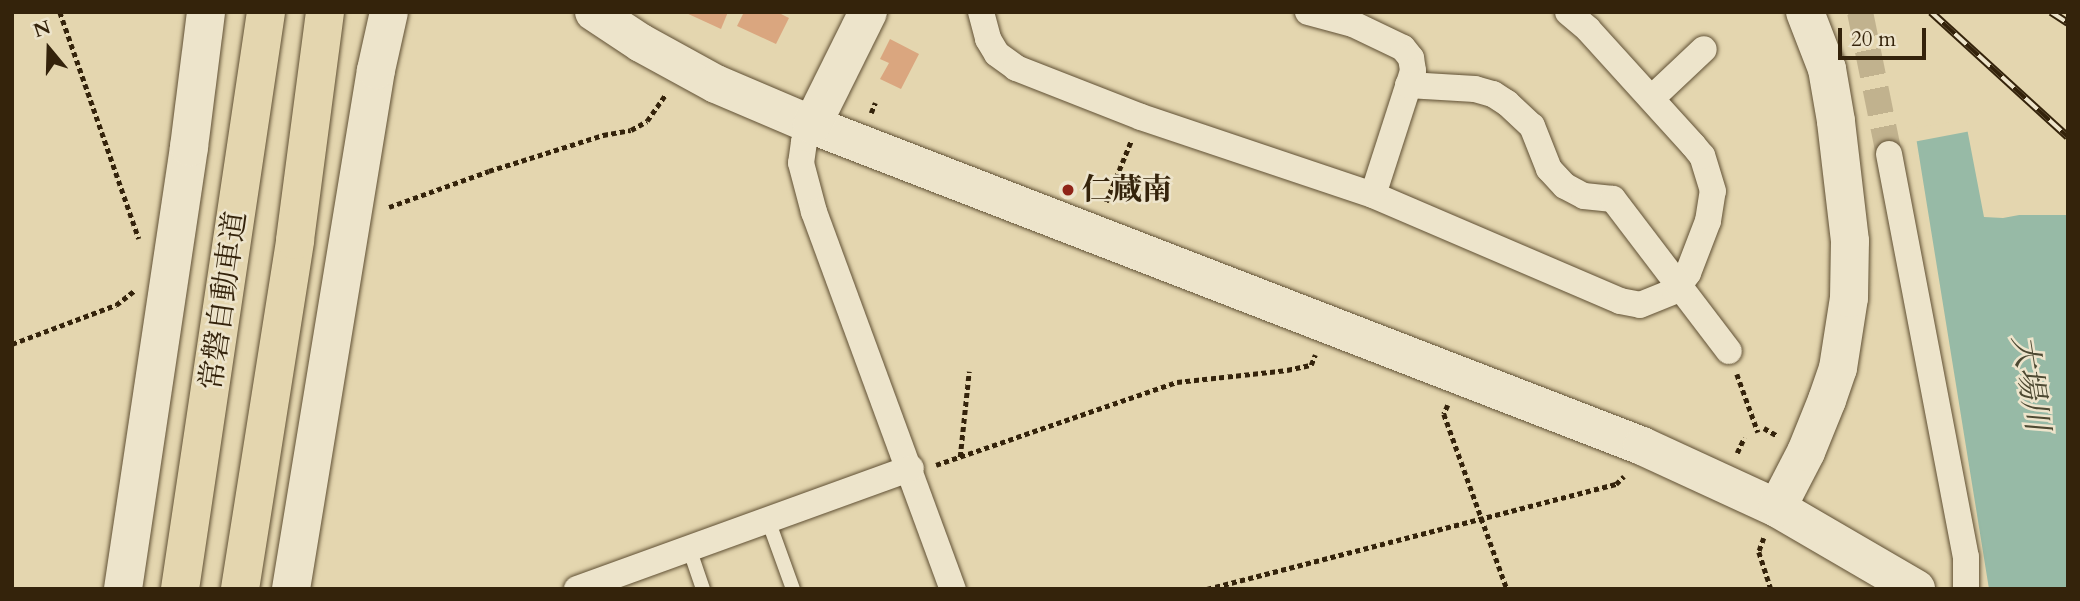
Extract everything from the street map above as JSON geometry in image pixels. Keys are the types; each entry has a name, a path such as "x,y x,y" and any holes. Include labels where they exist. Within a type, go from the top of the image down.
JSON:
{"highway":[{"name":"常磐自動車道","path":"180,589 266,12"},
{"name":"常磐自動車道","path":"240,589 293,254 325,12"}],"street":[{"path":"123,589 189,147 206,12"},
{"path":"564,12 603,43 674,77 716,84"},
{"path":"594,12 641,43 716,84 811,125 1642,446 1777,508 1916,589"},
{"path":"868,12 811,125 804,142 801,163 814,212 912,471 953,589"},
{"path":"981,12 988,39 997,54 1016,68 1140,117 1373,195 1620,301 1640,304 1675,291 1680,284 1709,221 1713,191 1702,156 1652,97 1596,21 1568,12"},
{"path":"1308,12 1353,24 1403,48 1411,58 1413,71 1373,195"},
{"path":"1777,508 1806,452 1828,400 1838,368 1849,298 1850,241 1836,121 1827,69 1805,12"},
{"path":"291,589 376,70 389,13"},
{"path":"1652,97 1704,49"},
{"path":"1408,85 1475,89 1493,94 1507,103 1532,127 1549,169 1565,186 1584,196 1613,199 1729,351"},
{"path":"1889,154 1966,557 1966,589"},
{"path":"577,589 912,471"}],"lane":[{"path":"768,520 793,589"},
{"path":"689,548 703,589"}],"path":[{"path":"60,12 142,246"},
{"path":"351,222 489,171 603,135 631,130 647,121 674,77"},
{"path":"1106,202 1140,117"},
{"path":"12,344 116,305 141,286 167,288"},
{"path":"912,471 1177,383 1311,365 1328,325"},
{"path":"1729,351 1758,432"},
{"path":"960,457 969,371"},
{"path":"1460,375 1444,414 1507,589"},
{"path":"1207,589 1616,484 1633,468 1642,446"},
{"path":"1771,589 1759,552 1777,508"}],"water":[{"name":"大場川","path":"1966,123 1984,217 2003,218 2068,206 2068,589 1989,589 1915,131"}],"pier":[{"path":"1966,120 1971,131 1913,142 1913,128"},
{"path":"2007,202 2068,202 2068,215 2007,215"}],"building":[{"path":"684,12 728,12 721,29"},
{"path":"744,12 777,12 789,18 776,44 737,26"},
{"path":"890,39 919,54 901,89 880,79 889,63 880,59"}],"tunnel":[{"path":"1860,12 1889,154"}],"railway":[{"path":"1931,12 2068,137"},
{"path":"2051,12 2068,23"}],"place":[{"name":"仁蔵南","path":"1068,190"}]}
